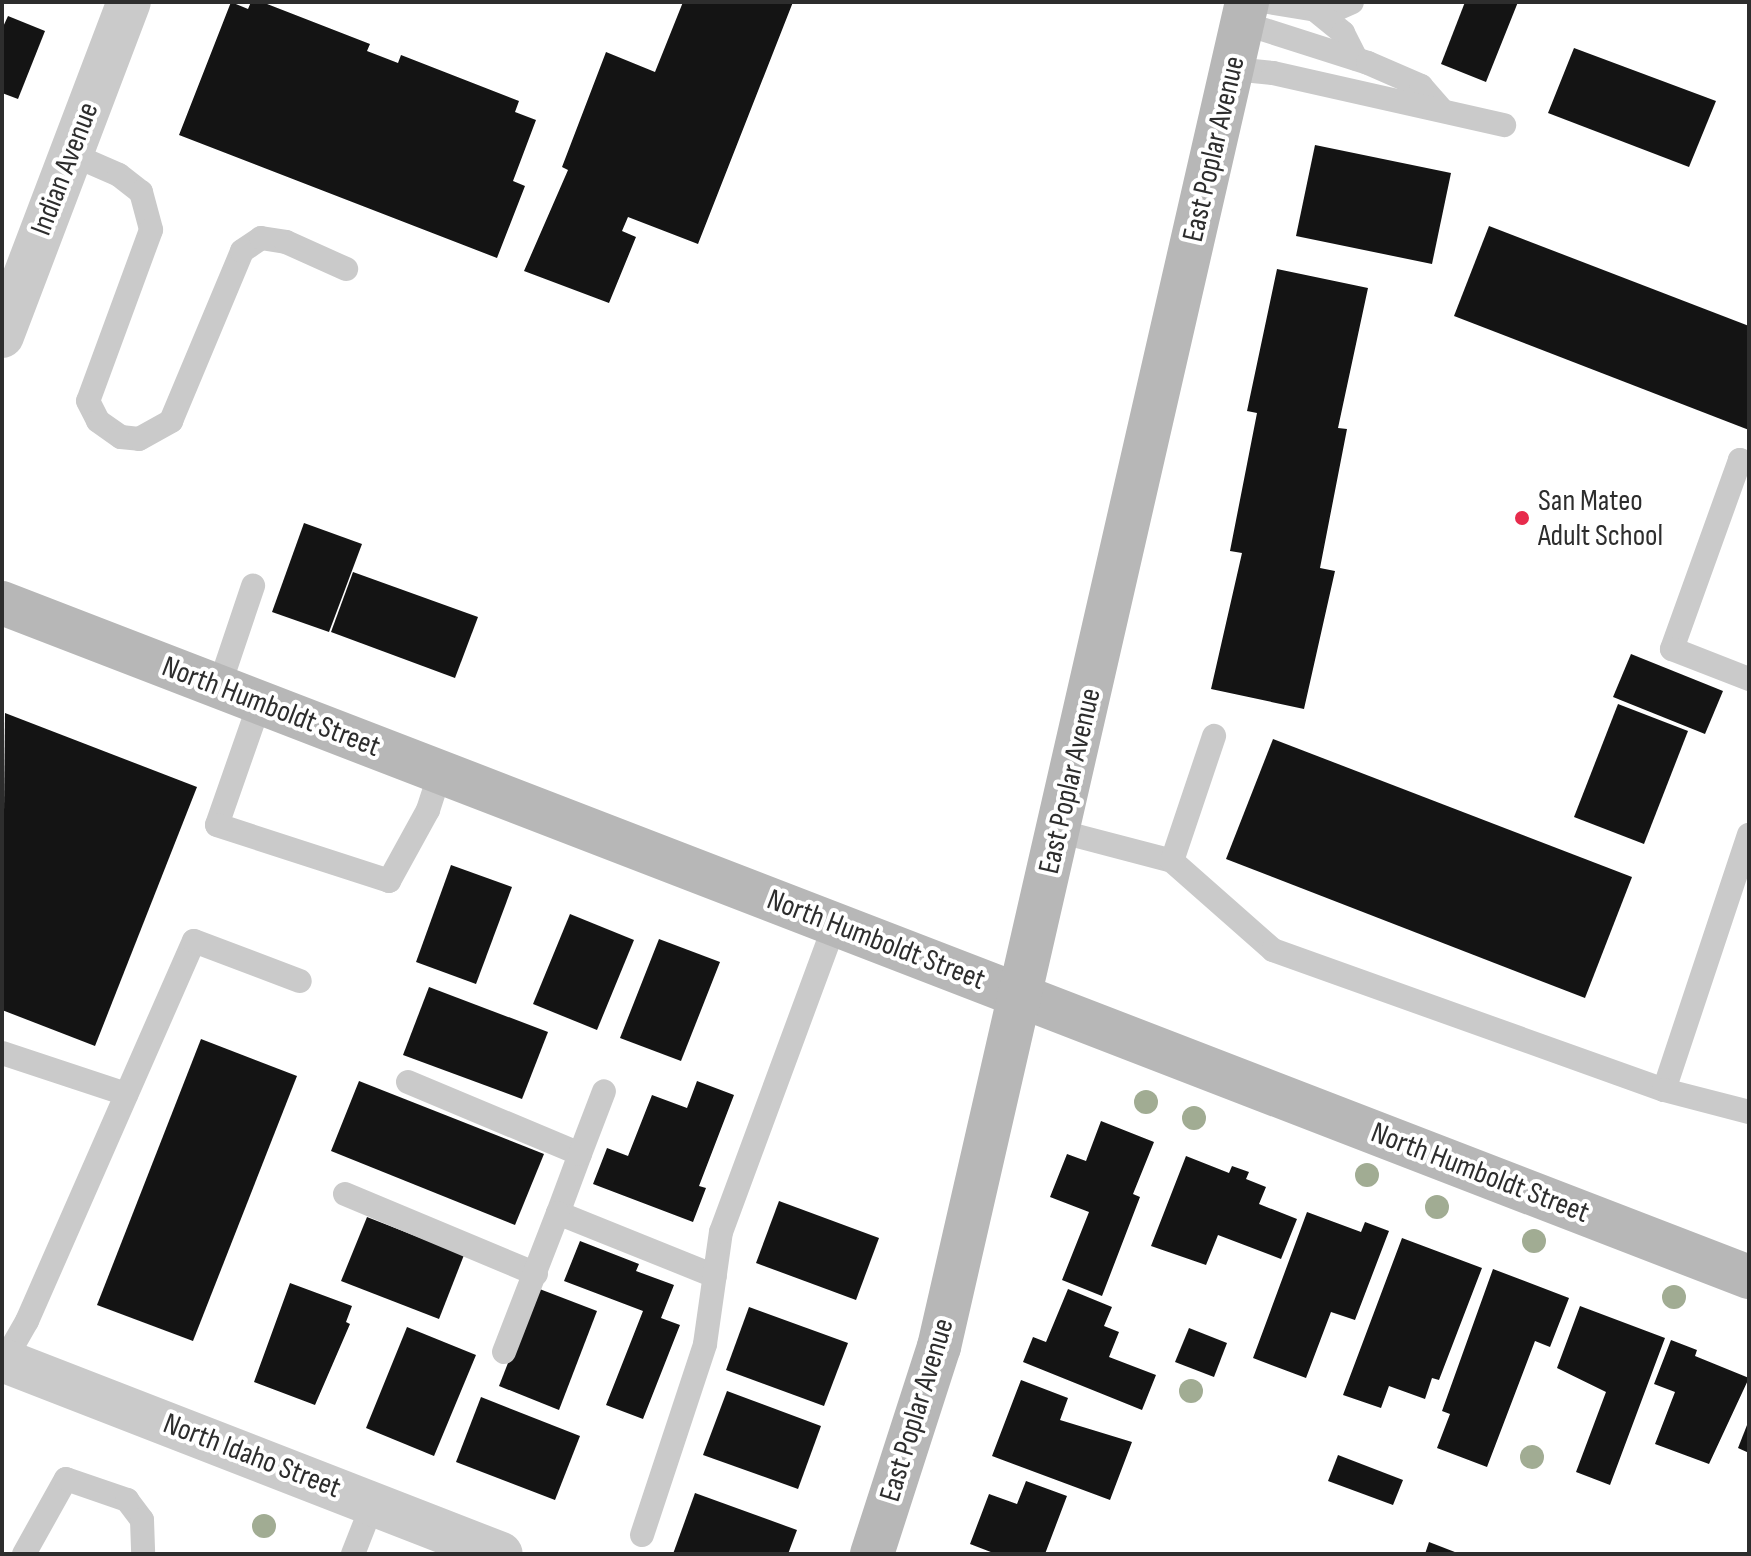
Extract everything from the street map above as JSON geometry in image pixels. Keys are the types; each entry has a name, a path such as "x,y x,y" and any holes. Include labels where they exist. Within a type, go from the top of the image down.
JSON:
{"street":[{"name":"Indian Avenue","path":"2,336 129,2"},
{"name":"East Poplar Avenue","path":"872,1554 939,1347 1233,69 1253,9"},
{"name":"North Humboldt Street","path":"2,603 1749,1277"},
{"name":"North Idaho Street","path":"3,1360 501,1554"}],"lane":[{"path":"1253,9 1330,12 1352,2"},
{"path":"1253,9 1356,59 1421,86 1441,109"},
{"path":"1315,10 1343,33 1356,59"},
{"path":"1233,69 1441,109 1504,125"},
{"path":"71,154 119,175 141,192 151,230 88,401 98,421 121,437 139,439 171,421 242,251 261,238 273,240 346,269"},
{"path":"1749,464 1740,460 1672,649 1749,679"},
{"path":"219,687 253,586"},
{"path":"260,702 217,825 389,881 428,810 440,773"},
{"path":"1172,861 1214,736"},
{"path":"1058,831 1172,861 1273,950 1664,1090 1749,1112"},
{"path":"1664,1090 1749,835"},
{"path":"642,1535 705,1344 721,1232 835,924"},
{"path":"3,1360 27,1321 194,941 300,981"},
{"path":"2,1053 126,1094"},
{"path":"408,1082 580,1154"},
{"path":"504,1352 604,1091"},
{"path":"345,1194 536,1274"},
{"path":"558,1213 715,1276"},
{"path":"24,1554 66,1479 127,1500 142,1520 143,1554"},
{"path":"353,1554 373,1503"}],"building":[{"path":"231,2 248,9 251,2 262,2 370,44 367,51 398,63 401,55 519,101 515,112 536,120 513,181 525,186 497,258 179,135"},
{"path":"683,2 793,2 698,244 628,217 622,231 636,237 609,303 524,271 568,170 562,167 606,52 655,72"},
{"path":"1465,2 1518,2 1486,82 1441,64"},
{"path":"8,16 45,31 18,99 2,93 2,29"},
{"path":"1574,48 1716,101 1689,167 1548,113"},
{"path":"1315,145 1451,173 1432,264 1296,236"},
{"path":"1489,226 1749,326 1749,430 1454,316"},
{"path":"1277,269 1368,288 1338,428 1347,429 1320,568 1335,571 1304,709 1211,689 1242,553 1230,551 1257,413 1247,411"},
{"path":"304,523 362,544 329,632 272,612"},
{"path":"353,572 478,617 455,678 331,632"},
{"path":"1631,654 1723,691 1705,734 1613,697"},
{"path":"1618,704 1688,731 1644,844 1574,817"},
{"path":"5,713 197,787 95,1046 2,1010"},
{"path":"1273,739 1632,877 1585,998 1226,859"},
{"path":"451,865 512,887 476,984 416,962"},
{"path":"570,914 634,940 597,1030 533,1004"},
{"path":"659,939 720,962 681,1061 620,1038"},
{"path":"429,987 548,1032 522,1099 403,1055"},
{"path":"201,1039 297,1076 193,1341 97,1305"},
{"path":"359,1081 544,1154 515,1225 331,1151"},
{"path":"697,1081 734,1095 699,1186 706,1188 693,1222 593,1184 607,1148 628,1156 652,1095 687,1108"},
{"path":"1101,1121 1154,1142 1133,1194 1140,1197 1102,1296 1062,1280 1089,1212 1050,1197 1067,1154 1086,1161"},
{"path":"1186,1156 1229,1173 1232,1166 1249,1172 1246,1179 1266,1187 1259,1204 1297,1219 1281,1259 1218,1235 1206,1265 1151,1246"},
{"path":"779,1201 879,1238 856,1300 756,1263"},
{"path":"1307,1212 1361,1232 1365,1222 1389,1231 1355,1320 1331,1312 1306,1378 1253,1358"},
{"path":"367,1217 464,1255 439,1319 341,1281"},
{"path":"1402,1238 1482,1268 1439,1380 1432,1378 1425,1399 1389,1386 1381,1408 1343,1395"},
{"path":"580,1241 639,1264 636,1271 674,1285 661,1318 680,1325 643,1419 606,1405 643,1311 564,1281"},
{"path":"1493,1269 1569,1298 1550,1347 1535,1341 1487,1467 1437,1448 1450,1414 1442,1411"},
{"path":"290,1283 352,1306 346,1322 350,1324 315,1405 254,1382"},
{"path":"537,1288 597,1311 559,1410 499,1386"},
{"path":"1068,1289 1112,1307 1104,1326 1119,1332 1109,1357 1156,1375 1142,1410 1023,1362 1033,1337 1046,1342"},
{"path":"1580,1306 1665,1338 1610,1485 1576,1472 1606,1392 1557,1368"},
{"path":"749,1307 848,1343 824,1406 726,1370"},
{"path":"407,1327 476,1355 434,1456 366,1428"},
{"path":"1189,1328 1227,1343 1214,1377 1175,1362"},
{"path":"1671,1340 1697,1350 1695,1356 1749,1378 1709,1464 1655,1444 1675,1392 1654,1384"},
{"path":"1021,1380 1068,1398 1060,1420 1132,1442 1110,1500 992,1456"},
{"path":"727,1391 821,1426 798,1489 703,1455"},
{"path":"481,1397 580,1436 555,1500 456,1462"},
{"path":"1749,1420 1749,1453 1738,1448"},
{"path":"1338,1455 1403,1480 1393,1505 1328,1481"},
{"path":"1026,1481 1067,1496 1045,1554 996,1554 970,1544 989,1494 1017,1504"},
{"path":"695,1493 797,1530 788,1554 673,1554"},
{"path":"1429,1542 1460,1554 1425,1554"}],"place":[{"name":"San Mateo Adult School","path":"1522,518"}]}
